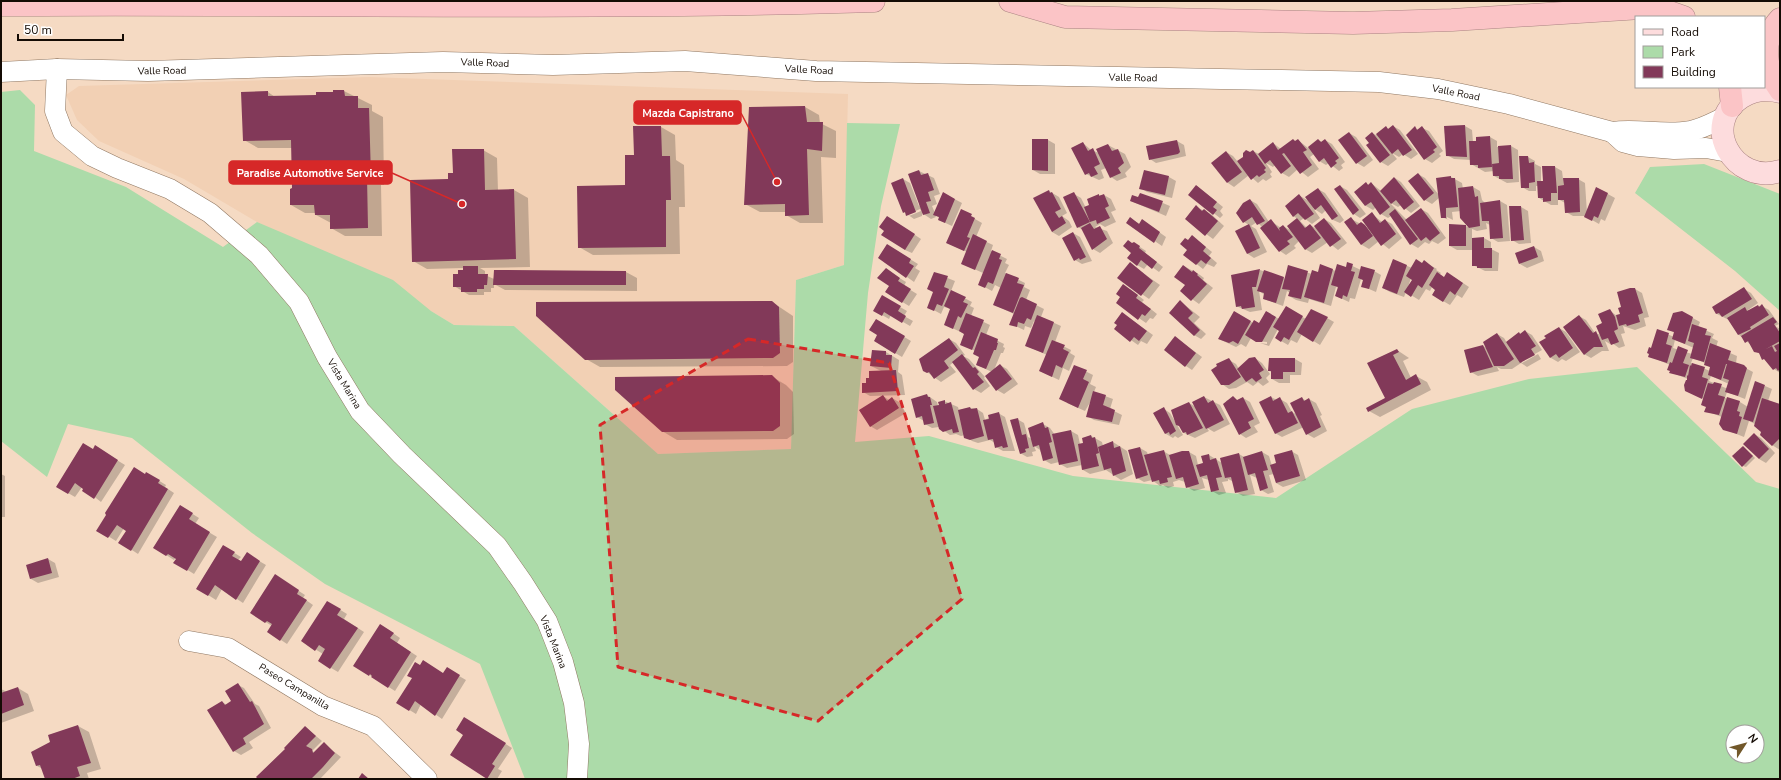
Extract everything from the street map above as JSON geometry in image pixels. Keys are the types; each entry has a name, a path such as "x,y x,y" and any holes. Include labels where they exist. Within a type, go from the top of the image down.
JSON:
{"highway":[{"path":"1,5 555,6 778,4 874,1"},
{"path":"1010,1 1065,17 1360,23 1452,20 1641,8 1667,11 1681,16"},
{"path":"1780,19 1771,32 1767,57 1769,70 1780,91"}],"main road":[{"path":"1777,175 1759,174 1742,167 1728,152 1723,136 1729,103 1754,91 1780,91"}],"street":[{"name":"Valle Road","path":"1,72 57,69 148,71 443,62 553,65 685,61 816,71 1380,82 1438,89 1502,103 1612,132 1628,130 1664,133 1690,131 1729,103"},
{"name":"Vista Marina","path":"57,69 55,111 63,132 92,156 117,168 170,189 210,213 259,255 298,302 327,356 360,411 402,455 497,546 547,621 563,662 574,703 579,744 577,779"},
{"name":"Valle Road","path":"1612,132 1623,142 1638,146 1674,149 1706,148 1728,152"},
{"name":"Paseo Campanilla","path":"190,641 228,648 323,706 373,726 427,779"}],"highlighted area":[{"path":"748,339 889,363 962,599 818,721 618,667 600,425"}],"shaded area":[{"path":"369,77 848,94 844,265 796,280 791,449 658,454 514,326 454,325 431,311 257,222 184,179 99,141 77,120 66,95 79,86"}],"green space":[{"path":"20,90 35,105 34,151 126,187 223,247 257,222 393,280 431,311 454,325 514,326 658,454 791,449 796,280 844,265 847,123 900,124 881,206 868,293 855,442 929,436 1073,476 1276,498 1412,409 1529,379 1637,367 1756,482 1780,489 1780,779 525,779 480,664 325,584 252,533 132,438 68,424 47,477 1,441 1,92"},
{"path":"1704,164 1780,194 1780,311 1735,271 1635,193 1650,167"}],"building":[{"path":"333,90 344,90 345,96 358,96 358,108 369,108 371,177 367,177 368,228 330,229 330,215 315,215 314,205 290,205 290,189 292,188 291,140 243,141 241,92 268,91 268,96 316,95 316,92 333,92"},
{"path":"805,106 807,122 823,122 822,151 807,149 809,215 785,216 785,204 744,205 749,107"},
{"path":"1393,125 1412,150 1403,156 1398,149 1392,154 1376,134 1386,126 1388,129"},
{"path":"1465,125 1467,157 1446,156 1444,126"},
{"path":"633,126 661,126 662,156 670,156 671,200 666,200 666,247 578,248 577,186 625,185 625,155 634,155"},
{"path":"1415,126 1417,130 1422,126 1437,147 1433,150 1435,152 1424,160 1406,135"},
{"path":"1349,132 1367,156 1356,164 1338,140"},
{"path":"1372,132 1390,155 1380,163 1366,145 1369,143 1365,138"},
{"path":"1490,136 1492,167 1478,168 1478,165 1470,165 1469,141 1476,141 1476,137"},
{"path":"1032,139 1048,139 1048,171 1032,170"},
{"path":"1293,139 1295,141 1298,139 1307,150 1303,152 1312,165 1300,174 1284,153 1282,154 1291,166 1281,174 1270,160 1265,164 1258,154 1273,142 1278,150"},
{"path":"1318,139 1321,142 1325,139 1339,158 1335,161 1337,163 1331,168 1324,158 1319,162 1308,147"},
{"path":"1177,140 1180,152 1178,154 1149,160 1146,146"},
{"path":"1083,142 1088,151 1093,148 1100,164 1094,167 1098,174 1091,177 1089,173 1085,175 1071,148"},
{"path":"1108,144 1112,151 1118,149 1124,163 1118,168 1121,173 1110,178 1096,149"},
{"path":"1511,145 1513,179 1499,179 1499,176 1493,176 1492,164 1499,163 1498,146"},
{"path":"452,149 484,149 485,190 514,189 516,259 412,262 410,180 448,179 448,173 453,173"},
{"path":"1246,150 1250,152 1253,150 1266,168 1264,170 1266,172 1259,177 1257,175 1251,180 1237,161 1243,157 1243,153"},
{"path":"1226,151 1242,172 1227,183 1211,163"},
{"path":"1519,156 1528,156 1529,163 1534,162 1535,182 1529,183 1529,188 1521,188"},
{"path":"1542,166 1555,166 1557,193 1551,193 1551,201 1543,202 1543,198 1538,198 1537,181 1543,181"},
{"path":"919,170 921,175 928,173 934,190 928,192 931,201 926,202 930,213 923,215 908,174"},
{"path":"1144,170 1169,176 1165,195 1139,189"},
{"path":"1418,173 1434,193 1424,201 1408,181"},
{"path":"1451,176 1451,178 1455,178 1458,207 1446,208 1446,218 1441,218 1436,178"},
{"path":"1394,177 1414,202 1404,210 1396,200 1391,204 1380,191"},
{"path":"903,178 916,212 906,216 905,212 903,213 891,183"},
{"path":"1563,178 1579,178 1580,212 1565,213 1564,200 1558,200 1558,186 1564,185"},
{"path":"1366,182 1368,185 1371,182 1390,207 1380,215 1371,202 1365,206 1354,192"},
{"path":"1196,185 1217,202 1213,207 1217,210 1213,215 1188,195"},
{"path":"1340,185 1359,210 1353,215 1334,189"},
{"path":"1473,186 1475,197 1478,196 1480,226 1469,228 1460,218 1458,188"},
{"path":"1596,187 1608,193 1598,218 1594,216 1592,221 1584,217"},
{"path":"1318,188 1338,216 1332,220 1321,205 1315,210 1305,197"},
{"path":"1049,190 1050,193 1052,192 1061,209 1055,212 1059,218 1062,216 1066,223 1052,232 1033,198"},
{"path":"943,192 955,199 945,223 938,220 939,217 933,215"},
{"path":"1074,192 1090,222 1077,228 1063,197"},
{"path":"1140,193 1163,201 1159,212 1130,201 1132,195 1138,197"},
{"path":"1099,194 1099,196 1104,194 1109,206 1105,208 1110,218 1097,224 1096,220 1090,222 1084,207 1089,205 1087,199"},
{"path":"1299,194 1314,214 1305,220 1298,213 1293,217 1285,206"},
{"path":"1250,199 1265,221 1257,225 1252,217 1243,223 1236,213 1243,203"},
{"path":"1500,200 1503,238 1490,239 1489,221 1482,221 1480,203"},
{"path":"1196,205 1202,211 1204,209 1218,221 1205,236 1185,219"},
{"path":"1509,206 1521,206 1524,240 1511,241"},
{"path":"1421,208 1440,233 1430,241 1426,237 1421,241 1405,220"},
{"path":"961,209 972,214 971,216 975,218 967,237 970,238 964,251 946,243"},
{"path":"1395,209 1418,239 1410,245 1389,214"},
{"path":"1372,212 1380,223 1385,219 1396,234 1381,246 1362,220"},
{"path":"887,216 915,234 905,250 881,235 884,231 879,227"},
{"path":"1130,217 1139,224 1142,219 1160,232 1154,243 1126,223"},
{"path":"1351,217 1357,225 1361,222 1365,225 1373,236 1361,245 1344,222"},
{"path":"1297,218 1305,228 1310,224 1321,238 1305,250 1287,226"},
{"path":"1324,218 1341,239 1330,247 1314,226"},
{"path":"1271,219 1280,231 1279,228 1283,225 1293,237 1287,241 1290,244 1279,252 1260,228"},
{"path":"1090,223 1094,229 1100,226 1107,239 1092,250 1081,228"},
{"path":"1249,224 1260,248 1247,254 1235,231"},
{"path":"1449,224 1466,225 1466,246 1449,246"},
{"path":"1073,232 1086,257 1080,260 1079,258 1074,261 1062,238"},
{"path":"973,234 987,241 975,270 961,264"},
{"path":"1192,235 1206,247 1203,251 1211,258 1206,264 1201,260 1196,265 1183,255 1187,250 1180,244 1185,238 1188,240"},
{"path":"1484,237 1484,248 1492,248 1492,268 1477,268 1477,266 1472,266 1472,238"},
{"path":"1128,240 1140,246 1139,248 1157,262 1152,269 1141,260 1137,266 1127,258 1131,253 1123,246"},
{"path":"887,244 911,259 909,263 914,266 906,278 878,258"},
{"path":"1534,246 1538,257 1519,264 1515,253"},
{"path":"992,250 1001,254 999,259 1002,260 993,284 988,282 985,288 978,285"},
{"path":"1393,259 1407,265 1397,294 1382,288"},
{"path":"1416,259 1422,263 1424,260 1434,268 1422,288 1418,285 1411,297 1404,292 1412,280 1406,276"},
{"path":"1130,262 1153,281 1141,296 1117,278"},
{"path":"1347,262 1353,264 1351,271 1355,272 1347,297 1343,295 1342,299 1335,296 1338,287 1331,285 1337,264 1346,267"},
{"path":"1320,264 1333,269 1324,303 1304,297 1312,270 1318,272"},
{"path":"1183,265 1192,272 1193,270 1207,284 1191,301 1180,291 1185,285 1174,277"},
{"path":"1288,265 1308,271 1301,299 1288,296 1290,290 1282,289"},
{"path":"463,266 478,266 478,274 488,274 487,285 484,285 484,289 477,289 477,292 461,292 461,287 453,287 453,274 458,274 458,270 463,270"},
{"path":"1361,266 1375,270 1369,289 1361,287 1363,280 1358,278"},
{"path":"886,268 900,278 898,281 911,289 902,303 885,292 889,286 877,278"},
{"path":"1260,269 1256,287 1252,287 1255,307 1242,309 1241,306 1236,307 1231,275"},
{"path":"494,270 626,271 626,285 493,285"},
{"path":"1264,270 1284,277 1276,303 1263,299 1264,293 1257,291"},
{"path":"934,272 948,276 944,287 949,289 942,306 937,304 934,311 927,308 933,292 927,289"},
{"path":"1437,272 1444,277 1447,272 1463,283 1455,295 1450,291 1443,302 1432,295 1435,290 1429,285"},
{"path":"1006,273 1019,278 1017,283 1024,285 1013,313 993,305"},
{"path":"1123,284 1138,295 1136,298 1151,309 1145,316 1142,314 1138,320 1116,303 1120,297 1116,294"},
{"path":"1744,287 1752,299 1722,317 1719,313 1716,314 1712,307"},
{"path":"1635,288 1643,313 1638,315 1640,322 1627,326 1626,324 1619,326 1616,315 1620,314 1618,308 1621,307 1617,292"},
{"path":"951,290 966,297 963,302 968,304 961,318 958,316 953,329 944,325 950,309 944,306"},
{"path":"882,295 901,306 898,311 906,316 902,323 884,312 882,316 873,311"},
{"path":"1022,297 1037,304 1031,320 1027,318 1024,324 1018,322 1017,327 1009,325 1020,298"},
{"path":"1180,300 1193,313 1188,318 1200,330 1194,336 1169,313"},
{"path":"772,301 779,307 780,353 773,358 585,360 536,316 536,302"},
{"path":"1762,304 1769,315 1750,327 1751,329 1738,335 1727,318 1745,307 1747,311 1758,305 1759,307"},
{"path":"1286,306 1303,316 1289,340 1284,337 1281,342 1275,338 1279,331 1273,327"},
{"path":"1311,309 1328,317 1313,342 1297,332"},
{"path":"1610,309 1615,317 1618,329 1614,331 1619,342 1611,345 1608,338 1602,340 1596,326 1602,323 1598,314"},
{"path":"1234,311 1251,321 1238,344 1233,341 1229,343 1218,339"},
{"path":"1266,311 1276,317 1262,342 1256,342 1245,335 1254,320 1259,323"},
{"path":"1682,311 1693,317 1685,344 1672,339 1674,332 1667,330 1673,313"},
{"path":"1122,312 1147,331 1139,341 1134,337 1130,342 1114,329 1117,325 1114,323"},
{"path":"966,313 984,320 972,350 960,345 964,334 959,331"},
{"path":"1037,315 1054,322 1043,353 1025,346"},
{"path":"1579,315 1593,333 1596,331 1603,347 1594,347 1584,355 1563,327"},
{"path":"1773,317 1777,322 1774,324 1780,333 1780,341 1766,349 1772,346 1775,352 1777,351 1774,346 1780,343 1780,369 1778,371 1776,368 1773,370 1764,359 1762,360 1759,353 1754,352 1748,341 1745,343 1741,336"},
{"path":"876,319 905,336 895,354 874,341 877,335 869,330"},
{"path":"1692,324 1707,329 1705,335 1711,336 1704,362 1690,358 1694,343 1688,341"},
{"path":"1559,327 1573,348 1559,358 1556,354 1550,358 1539,342 1546,338 1544,336"},
{"path":"1657,329 1669,333 1666,344 1672,346 1667,363 1648,357 1649,354 1647,353 1649,347 1651,348"},
{"path":"1525,330 1536,346 1531,349 1535,355 1520,363 1506,342 1519,332 1520,334"},
{"path":"981,332 998,339 996,350 994,350 986,369 976,365 979,357 973,354"},
{"path":"1497,333 1514,359 1504,366 1494,366 1483,342"},
{"path":"1175,336 1196,353 1185,367 1164,350"},
{"path":"949,338 958,350 944,361 949,368 934,379 929,372 927,373 923,371 919,359"},
{"path":"1052,340 1065,345 1063,349 1069,352 1062,368 1056,365 1052,377 1039,371"},
{"path":"1710,343 1731,351 1728,360 1744,365 1747,368 1738,396 1725,392 1729,380 1723,378 1727,364 1721,380 1708,375 1710,367 1704,365"},
{"path":"1483,345 1493,367 1470,373 1464,350"},
{"path":"1678,346 1688,350 1683,363 1689,365 1685,377 1669,373 1670,371 1667,370 1670,362 1672,363"},
{"path":"1397,349 1399,352 1393,355 1406,380 1416,374 1421,384 1368,412 1366,408 1385,398 1367,363"},
{"path":"872,350 886,351 886,355 892,355 891,368 870,366"},
{"path":"962,354 973,368 975,367 979,372 977,374 984,382 973,390 952,362"},
{"path":"1255,357 1264,370 1259,373 1262,378 1256,382 1252,378 1246,382 1237,369 1249,358"},
{"path":"1229,358 1241,377 1229,385 1221,385 1211,370 1217,366 1216,364"},
{"path":"1269,358 1295,358 1295,372 1283,372 1283,379 1271,379 1271,371 1268,371"},
{"path":"1692,363 1705,367 1702,377 1708,379 1702,399 1685,391 1684,385"},
{"path":"1000,364 1012,379 996,391 985,376"},
{"path":"1074,365 1087,370 1083,379 1089,382 1078,408 1059,399"},
{"path":"896,370 898,391 862,393 862,383 866,383 866,378 869,378 869,371"},
{"path":"772,375 780,383 780,426 773,431 662,432 615,390 615,377"},
{"path":"1755,381 1765,385 1753,422 1743,419"},
{"path":"1714,382 1722,384 1718,395 1725,397 1719,415 1704,412 1706,407 1701,405 1708,383 1713,384"},
{"path":"1093,391 1106,395 1103,405 1115,410 1112,422 1086,417"},
{"path":"927,394 928,397 930,397 932,405 930,405 934,423 924,425 922,416 916,418 911,399"},
{"path":"883,395 887,401 892,397 899,408 870,427 859,410"},
{"path":"1204,396 1208,403 1213,400 1224,420 1206,429 1192,402"},
{"path":"1233,396 1237,400 1243,397 1254,419 1248,422 1251,428 1239,435 1223,404"},
{"path":"1271,396 1273,401 1280,397 1288,413 1292,411 1298,423 1275,434 1259,402"},
{"path":"1302,397 1304,401 1309,398 1321,427 1306,435 1290,403"},
{"path":"1727,397 1740,401 1737,411 1740,412 1739,416 1742,417 1737,434 1723,430 1719,424"},
{"path":"1762,398 1780,404 1780,438 1772,446 1760,435 1761,432 1754,426"},
{"path":"945,400 945,404 951,402 959,432 953,433 952,429 943,432 939,429 933,406 939,405 938,402"},
{"path":"1189,402 1203,428 1187,435 1186,432 1183,433 1179,426 1176,425 1171,410"},
{"path":"970,407 971,409 977,408 984,436 970,440 964,438 958,410"},
{"path":"1164,407 1176,431 1170,435 1169,432 1165,434 1153,413"},
{"path":"999,412 1008,447 1003,448 1002,446 995,448 993,439 988,440 983,420 989,419 988,415"},
{"path":"1018,418 1022,435 1026,434 1029,448 1025,449 1026,452 1020,454 1010,420"},
{"path":"1043,422 1045,428 1048,427 1052,442 1049,443 1053,458 1043,461 1039,445 1033,447 1028,428"},
{"path":"1071,430 1078,461 1059,465 1052,434"},
{"path":"1754,433 1769,449 1759,459 1743,444"},
{"path":"1091,435 1092,438 1095,437 1099,453 1096,454 1099,466 1082,470 1078,444 1083,443 1082,438"},
{"path":"1113,441 1114,448 1120,446 1126,471 1113,476 1111,468 1104,470 1098,447"},
{"path":"83,443 93,449 95,445 118,460 94,499 82,491 83,489 75,483 68,494 56,487"},
{"path":"1743,446 1753,456 1742,467 1732,456"},
{"path":"1140,447 1148,475 1136,479 1128,450"},
{"path":"1164,450 1172,477 1167,478 1168,482 1160,484 1159,480 1152,482 1144,455"},
{"path":"1292,450 1300,476 1276,483 1270,465 1276,463 1274,455"},
{"path":"1182,451 1189,451 1199,484 1186,488 1183,477 1176,479 1169,455"},
{"path":"1262,451 1268,470 1263,471 1268,488 1260,491 1255,473 1248,475 1243,457"},
{"path":"1239,453 1248,490 1235,493 1231,477 1225,478 1220,458"},
{"path":"1209,454 1210,460 1216,458 1222,477 1216,478 1219,490 1211,492 1207,475 1200,477 1196,465 1203,463 1201,456"},
{"path":"134,467 145,474 146,472 160,480 158,483 168,489 131,551 118,543 126,531 117,525 108,538 96,531 106,515 105,513"},
{"path":"180,505 193,513 189,519 210,532 187,571 173,563 176,559 168,554 166,556 153,548"},
{"path":"223,545 235,552 232,556 241,561 247,552 260,561 236,600 215,585 208,596 196,589"},
{"path":"48,558 52,573 30,579 26,565"},
{"path":"275,574 299,590 297,594 307,600 280,641 267,632 272,624 267,621 265,623 250,613"},
{"path":"327,601 341,609 337,615 358,628 330,669 318,661 325,649 319,645 315,651 301,641"},
{"path":"380,624 394,633 390,638 411,652 388,688 371,677 372,676 370,674 369,676 353,666"},
{"path":"423,660 443,673 447,667 460,675 435,716 415,701 409,711 396,703 412,678 407,676 415,662 420,665"},
{"path":"238,683 250,702 252,701 264,724 243,738 246,744 233,752 207,710 222,701 225,705 231,701 225,691"},
{"path":"18,687 24,705 1,714 1,693"},
{"path":"464,717 506,743 492,764 495,766 487,779 450,755 463,735 456,730"},
{"path":"78,725 91,763 77,767 80,776 72,779 45,779 40,765 36,766 31,752 50,742 48,735"},
{"path":"305,726 316,736 306,746 312,749 313,753 324,742 335,753 323,767 311,779 258,779 256,777 285,749 284,748"},
{"path":"362,773 369,779 358,779"}],"place":[{"name":"Mazda Capistrano","path":"777,182"},
{"name":"Paradise Automotive Service","path":"462,204"}]}
